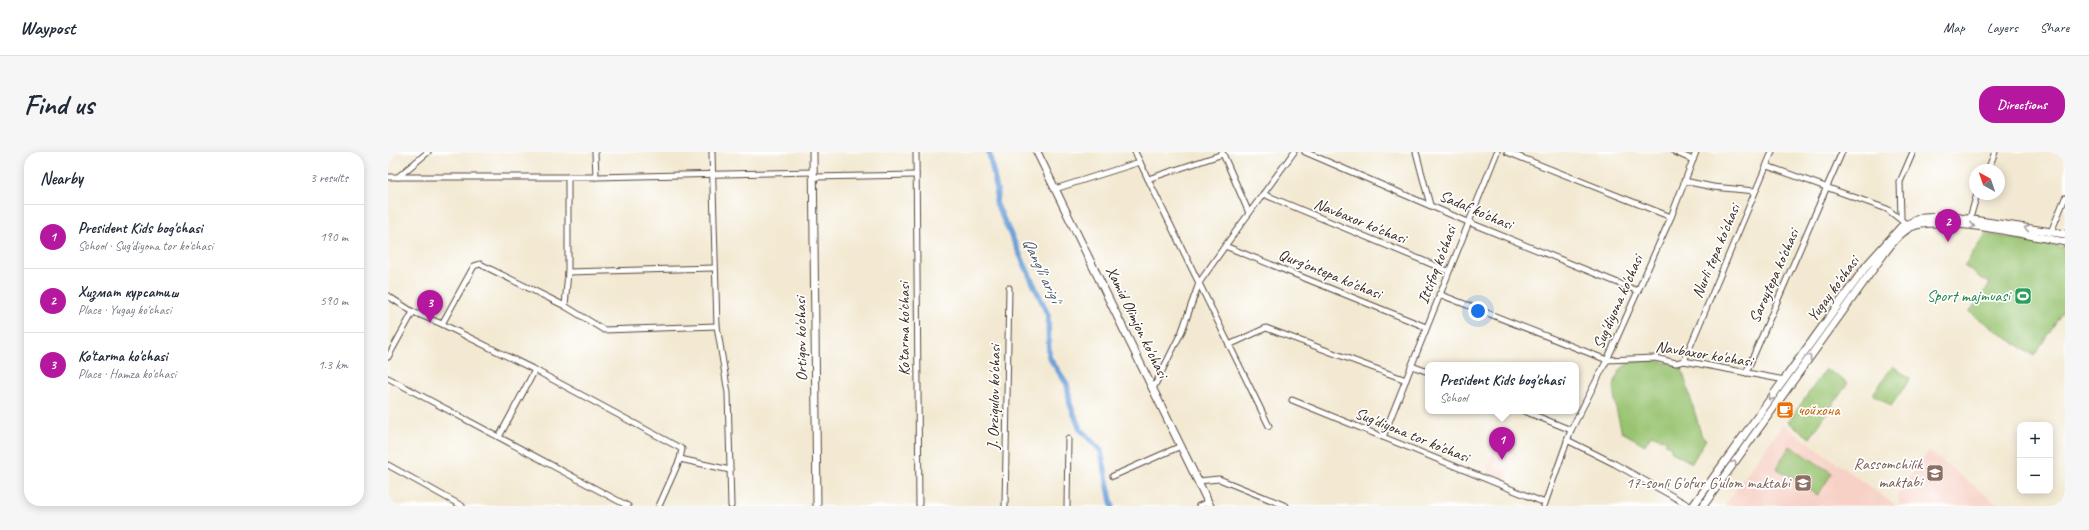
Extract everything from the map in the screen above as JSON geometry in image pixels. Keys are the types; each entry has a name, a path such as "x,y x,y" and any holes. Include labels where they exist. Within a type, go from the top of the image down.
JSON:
{"main road":[{"name":"Ortiqov ko'chasi","path":"813,152 818,506"},
{"name":"Xamid Olimjon ko'chasi","path":"1037,152 1154,387 1209,504"},
{"name":"Yugay ko'chasi","path":"1693,506 1868,265 1893,234 1906,224 1917,219 1934,216 1970,218 2065,234"},
{"name":"Yugay ko'chasi","path":"1703,506 1876,265 1891,245 1906,231 1921,224 1942,222 2065,242"}],"street":[{"path":"398,177 428,152"},
{"path":"595,152 596,177"},
{"path":"712,152 714,268 717,326 728,393 731,506"},
{"name":"Ko'tarma ko'chasi","path":"916,152 919,506"},
{"path":"1135,152 1269,426"},
{"path":"1154,387 1182,332 1199,283 1294,152"},
{"name":"Sadaf ko'chasi","path":"1305,152 1468,222 1638,291"},
{"path":"1416,152 1430,205"},
{"name":"Ittifoq ko'chasi","path":"1383,437 1448,271 1497,152"},
{"path":"1507,152 1671,217"},
{"path":"1675,152 1693,160"},
{"name":"Sug'diyona ko'chasi","path":"1544,504 1571,430 1607,360 1671,217 1696,152"},
{"name":"Nurli tepa ko'chasi","path":"1684,361 1772,152"},
{"name":"Saroytepa ko'chasi","path":"1746,373 1842,152"},
{"path":"1901,218 1900,182 1913,152"},
{"path":"1990,164 1995,152"},
{"path":"1148,179 1222,153 1249,214"},
{"path":"1055,189 1140,162"},
{"path":"1767,166 1887,209 1901,218 1906,224"},
{"path":"388,177 596,177 712,174 916,175"},
{"path":"565,306 568,272 568,177"},
{"path":"1684,181 1713,187 1755,191"},
{"name":"Navbaxor ko'chasi","path":"1263,194 1448,271"},
{"path":"2051,232 2065,198"},
{"path":"1970,218 1975,200"},
{"name":"Qurg'ontepa ko'chasi","path":"1225,246 1426,327"},
{"path":"442,324 474,266 480,264 565,306 604,330 717,326"},
{"path":"568,272 714,268"},
{"name":"J. Orziqulov ko'chasi","path":"1005,506 1010,288"},
{"name":"Navbaxor ko'chasi","path":"1439,294 1607,360 1655,358 1676,363 1684,361 1784,380"},
{"path":"388,296 413,312 442,324 535,370 682,449 680,459 659,506"},
{"path":"388,357 413,312"},
{"path":"1229,345 1266,328 1406,380"},
{"path":"1412,366 1425,371"},
{"path":"499,437 535,370"},
{"path":"388,378 628,506"},
{"name":"Sug'diyona tor ko'chasi","path":"1292,400 1544,504"},
{"path":"1531,414 1571,430"},
{"path":"1067,506 1068,439"},
{"path":"1567,440 1615,464 1690,506"},
{"path":"1113,476 1181,446"},
{"path":"680,459 730,470"},
{"path":"388,465 462,506"},
{"path":"1198,481 1219,479 1286,506"},
{"path":"1199,506 1209,504"}],"shaded area":[{"name":"17-sonli G'ofur G'ulom maktabi","path":"1783,424 1895,505 1895,506 1724,506"},
{"path":"1498,442 1518,452 1504,482 1498,479 1500,475 1486,469"},
{"name":"Rassomchilik maktabi","path":"1929,451 2000,506 1900,506 1898,494"}],"green space":[{"name":"Sport majmuasi","path":"1986,234 2062,247 2065,245 2065,308 2034,356 1969,312 1990,284 1964,266"},
{"path":"1654,360 1681,366 1702,437 1706,439 1692,463 1672,452 1670,446 1665,444 1667,441 1651,435 1645,445 1622,432 1617,415 1614,395 1614,385 1617,376 1621,369 1629,363"},
{"path":"1893,366 1910,379 1891,406 1873,394"},
{"path":"1826,369 1848,383 1810,438 1788,422"},
{"path":"1790,446 1832,473 1818,495 1776,468"}],"waterway":[{"name":"Qang'li arig'i","path":"989,152 997,191 996,203 1048,315 1049,357 1067,384 1070,404 1080,429 1101,451 1112,506"}],"place":[{"name":"Хизмат курсатиш","path":"1948,242"},
{"name":"Sport majmuasi","path":"2023,296"},
{"name":"Ko'tarma ko'chasi","path":"430,323"},
{"name":"чойхона","path":"1785,410"},
{"name":"President Kids bog'chasi","path":"1502,460"},
{"name":"Rassomchilik maktabi","path":"1935,473"},
{"name":"17-sonli G'ofur G'ulom maktabi","path":"1803,483"}]}
